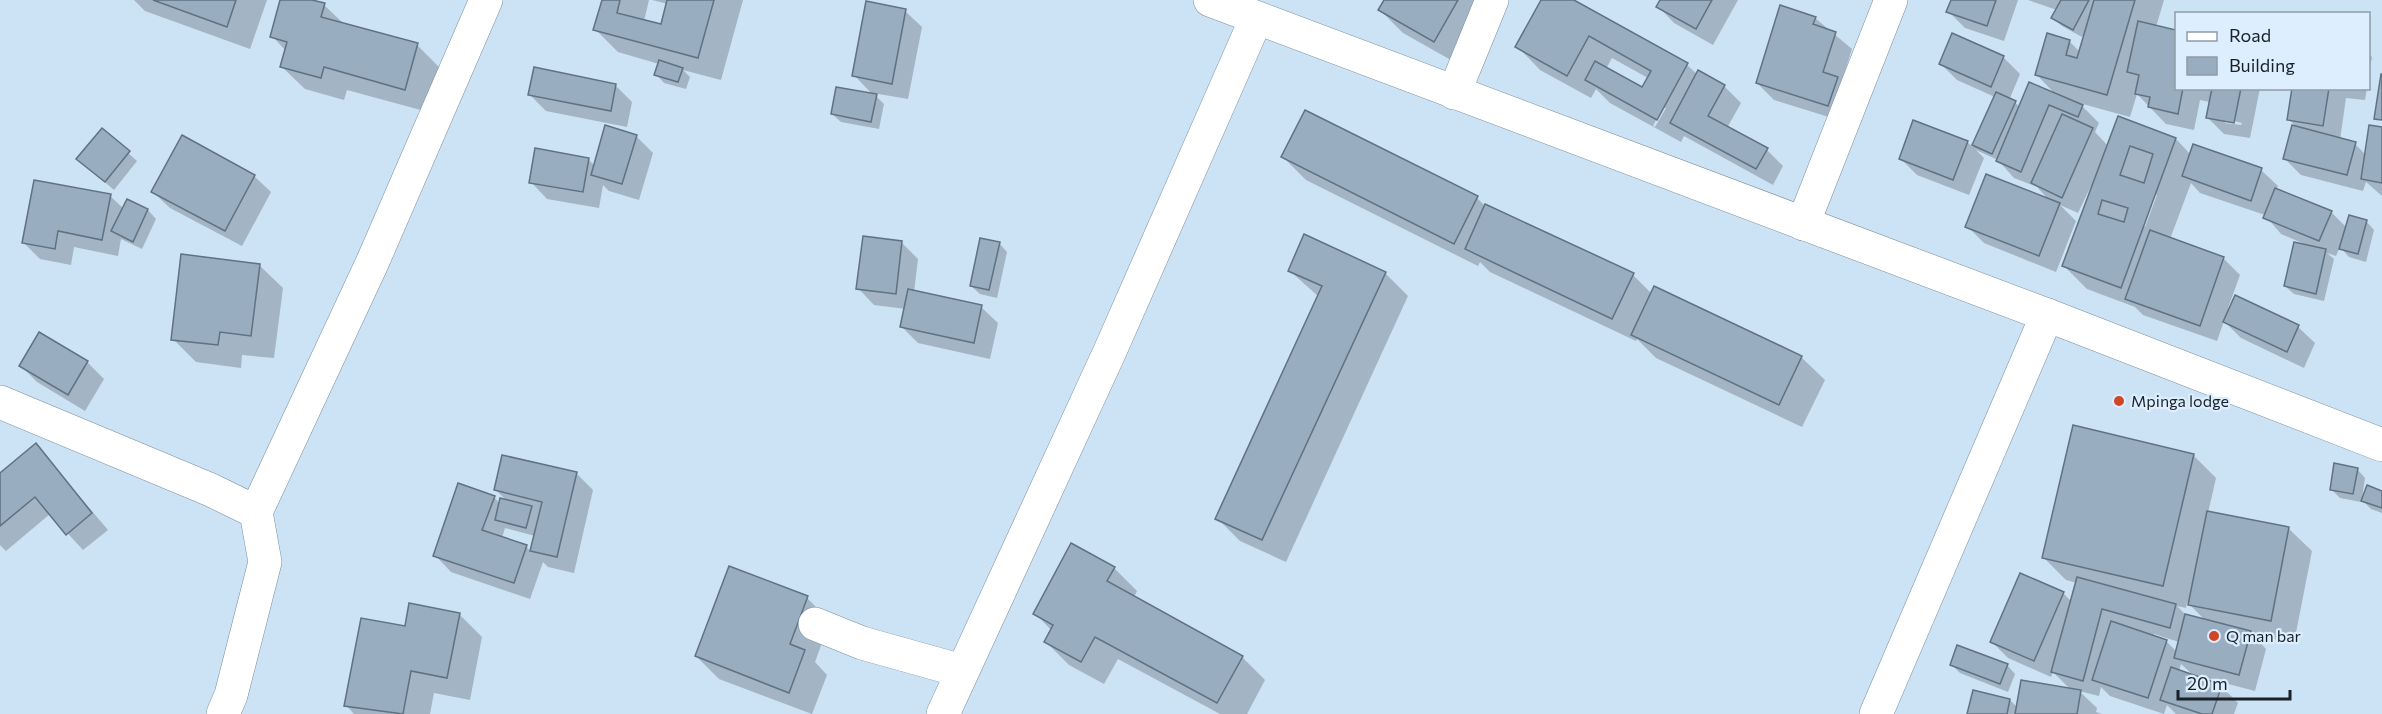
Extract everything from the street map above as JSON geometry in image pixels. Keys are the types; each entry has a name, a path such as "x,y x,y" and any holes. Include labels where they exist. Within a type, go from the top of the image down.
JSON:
{"street":[{"path":"223,714 231,695 265,561 256,512 373,261 486,0"},
{"path":"1210,0 2047,315 2382,445"},
{"path":"1454,93 1492,0"},
{"path":"1803,224 1891,0"},
{"path":"943,714 1110,351 1256,19"},
{"path":"1876,714 2047,315"},
{"path":"0,402 211,490 256,512"},
{"path":"815,624 862,643 963,671"}],"building":[{"path":"153,0 236,0 227,27"},
{"path":"280,0 312,0 325,3 321,17 418,43 405,90 324,67 321,78 280,67 287,42 270,37"},
{"path":"602,0 620,0 617,13 661,24 667,0 714,0 698,58 593,30"},
{"path":"1384,0 1458,0 1434,42 1378,10"},
{"path":"1541,0 1574,0 1688,63 1657,120 1585,80 1595,61 1642,87 1651,71 1589,36 1567,76 1515,47"},
{"path":"1660,0 1712,0 1696,29 1656,7"},
{"path":"1951,0 1996,0 1987,26 1946,12"},
{"path":"2061,0 2089,0 2073,30 2051,18"},
{"path":"2094,0 2135,0 2107,95 2035,75 2047,33 2070,40 2066,55 2077,58"},
{"path":"866,1 906,9 892,84 852,76"},
{"path":"1780,5 1816,17 1813,24 1836,32 1823,72 1838,77 1828,106 1756,83"},
{"path":"2138,21 2175,30 2175,90 2183,90 2178,114 2148,107 2150,97 2135,94 2139,75 2127,72"},
{"path":"1952,33 2004,56 1991,87 1939,64"},
{"path":"659,60 683,68 678,82 654,75"},
{"path":"534,67 616,84 611,111 528,95"},
{"path":"1698,70 1725,85 1708,116 1768,148 1756,169 1670,123"},
{"path":"2382,74 2382,120 2374,119"},
{"path":"2029,82 2083,105 2078,117 2049,105 2021,172 1996,161"},
{"path":"836,87 877,94 871,122 831,114"},
{"path":"2212,90 2241,90 2234,123 2206,118"},
{"path":"2292,90 2329,90 2323,126 2287,120"},
{"path":"1996,92 2016,101 1992,154 1972,145"},
{"path":"1305,110 1478,196 1454,244 1281,157"},
{"path":"2062,114 2093,128 2062,198 2031,183"},
{"path":"2118,116 2176,138 2121,288 2062,266","holes":["2130,146 2153,154 2144,183 2120,175","2102,200 2128,208 2124,222 2098,214"]},
{"path":"1913,120 1968,141 1953,180 1899,159"},
{"path":"605,125 637,135 622,184 591,175"},
{"path":"2292,125 2356,142 2347,175 2283,159"},
{"path":"2369,125 2382,127 2382,183 2361,179"},
{"path":"102,128 130,151 105,182 76,159"},
{"path":"182,135 255,175 225,231 151,192"},
{"path":"2193,144 2262,168 2251,201 2182,176"},
{"path":"535,148 589,158 583,192 529,183"},
{"path":"1986,174 2060,203 2039,256 1965,227"},
{"path":"34,180 111,194 102,240 58,231 55,249 22,243"},
{"path":"2275,188 2332,211 2319,241 2263,218"},
{"path":"127,199 148,209 133,242 111,231"},
{"path":"1485,204 1634,273 1612,319 1465,249"},
{"path":"2349,215 2367,220 2358,254 2339,249"},
{"path":"2150,230 2224,257 2200,326 2125,299"},
{"path":"1304,234 1386,272 1262,540 1215,519 1322,286 1288,271"},
{"path":"863,236 902,241 896,294 856,289"},
{"path":"980,238 1000,242 989,290 970,286"},
{"path":"2294,242 2326,249 2316,294 2284,286"},
{"path":"181,254 260,264 251,336 220,332 218,345 171,340"},
{"path":"1654,286 1802,356 1779,405 1631,335"},
{"path":"908,289 982,305 974,343 900,327"},
{"path":"2235,295 2299,325 2287,352 2223,322"},
{"path":"39,332 88,361 68,395 19,366"},
{"path":"2073,425 2194,454 2163,586 2042,558"},
{"path":"36,443 92,513 66,535 35,497 0,526 0,473"},
{"path":"502,455 577,472 557,557 530,551 542,502 494,490"},
{"path":"2334,463 2358,468 2353,494 2330,490"},
{"path":"458,483 495,496 482,530 527,545 514,583 433,556"},
{"path":"2367,485 2382,491 2382,508 2361,501"},
{"path":"500,498 532,506 526,528 495,520"},
{"path":"2207,511 2289,527 2271,621 2188,605"},
{"path":"1071,543 1115,567 1107,581 1243,656 1217,703 1095,637 1081,662 1044,642 1053,625 1033,614"},
{"path":"729,566 808,596 790,644 805,650 789,693 695,656"},
{"path":"2020,573 2064,592 2034,661 1990,642"},
{"path":"2077,577 2176,604 2170,628 2102,609 2083,681 2051,672"},
{"path":"409,603 460,613 447,678 411,671 403,714 344,706 361,618 405,626"},
{"path":"2185,614 2251,631 2239,675 2174,658"},
{"path":"2111,621 2167,640 2148,698 2092,680"},
{"path":"1957,645 2008,664 2000,684 1950,665"},
{"path":"2171,667 2222,685 2212,714 2202,714 2160,700"},
{"path":"2021,680 2081,690 2077,714 2015,714"},
{"path":"1973,690 2010,699 2007,714 1967,714"}],"place":[{"name":"Mpinga lodge","path":"2119,401"},
{"name":"Q man bar","path":"2214,636"}]}
